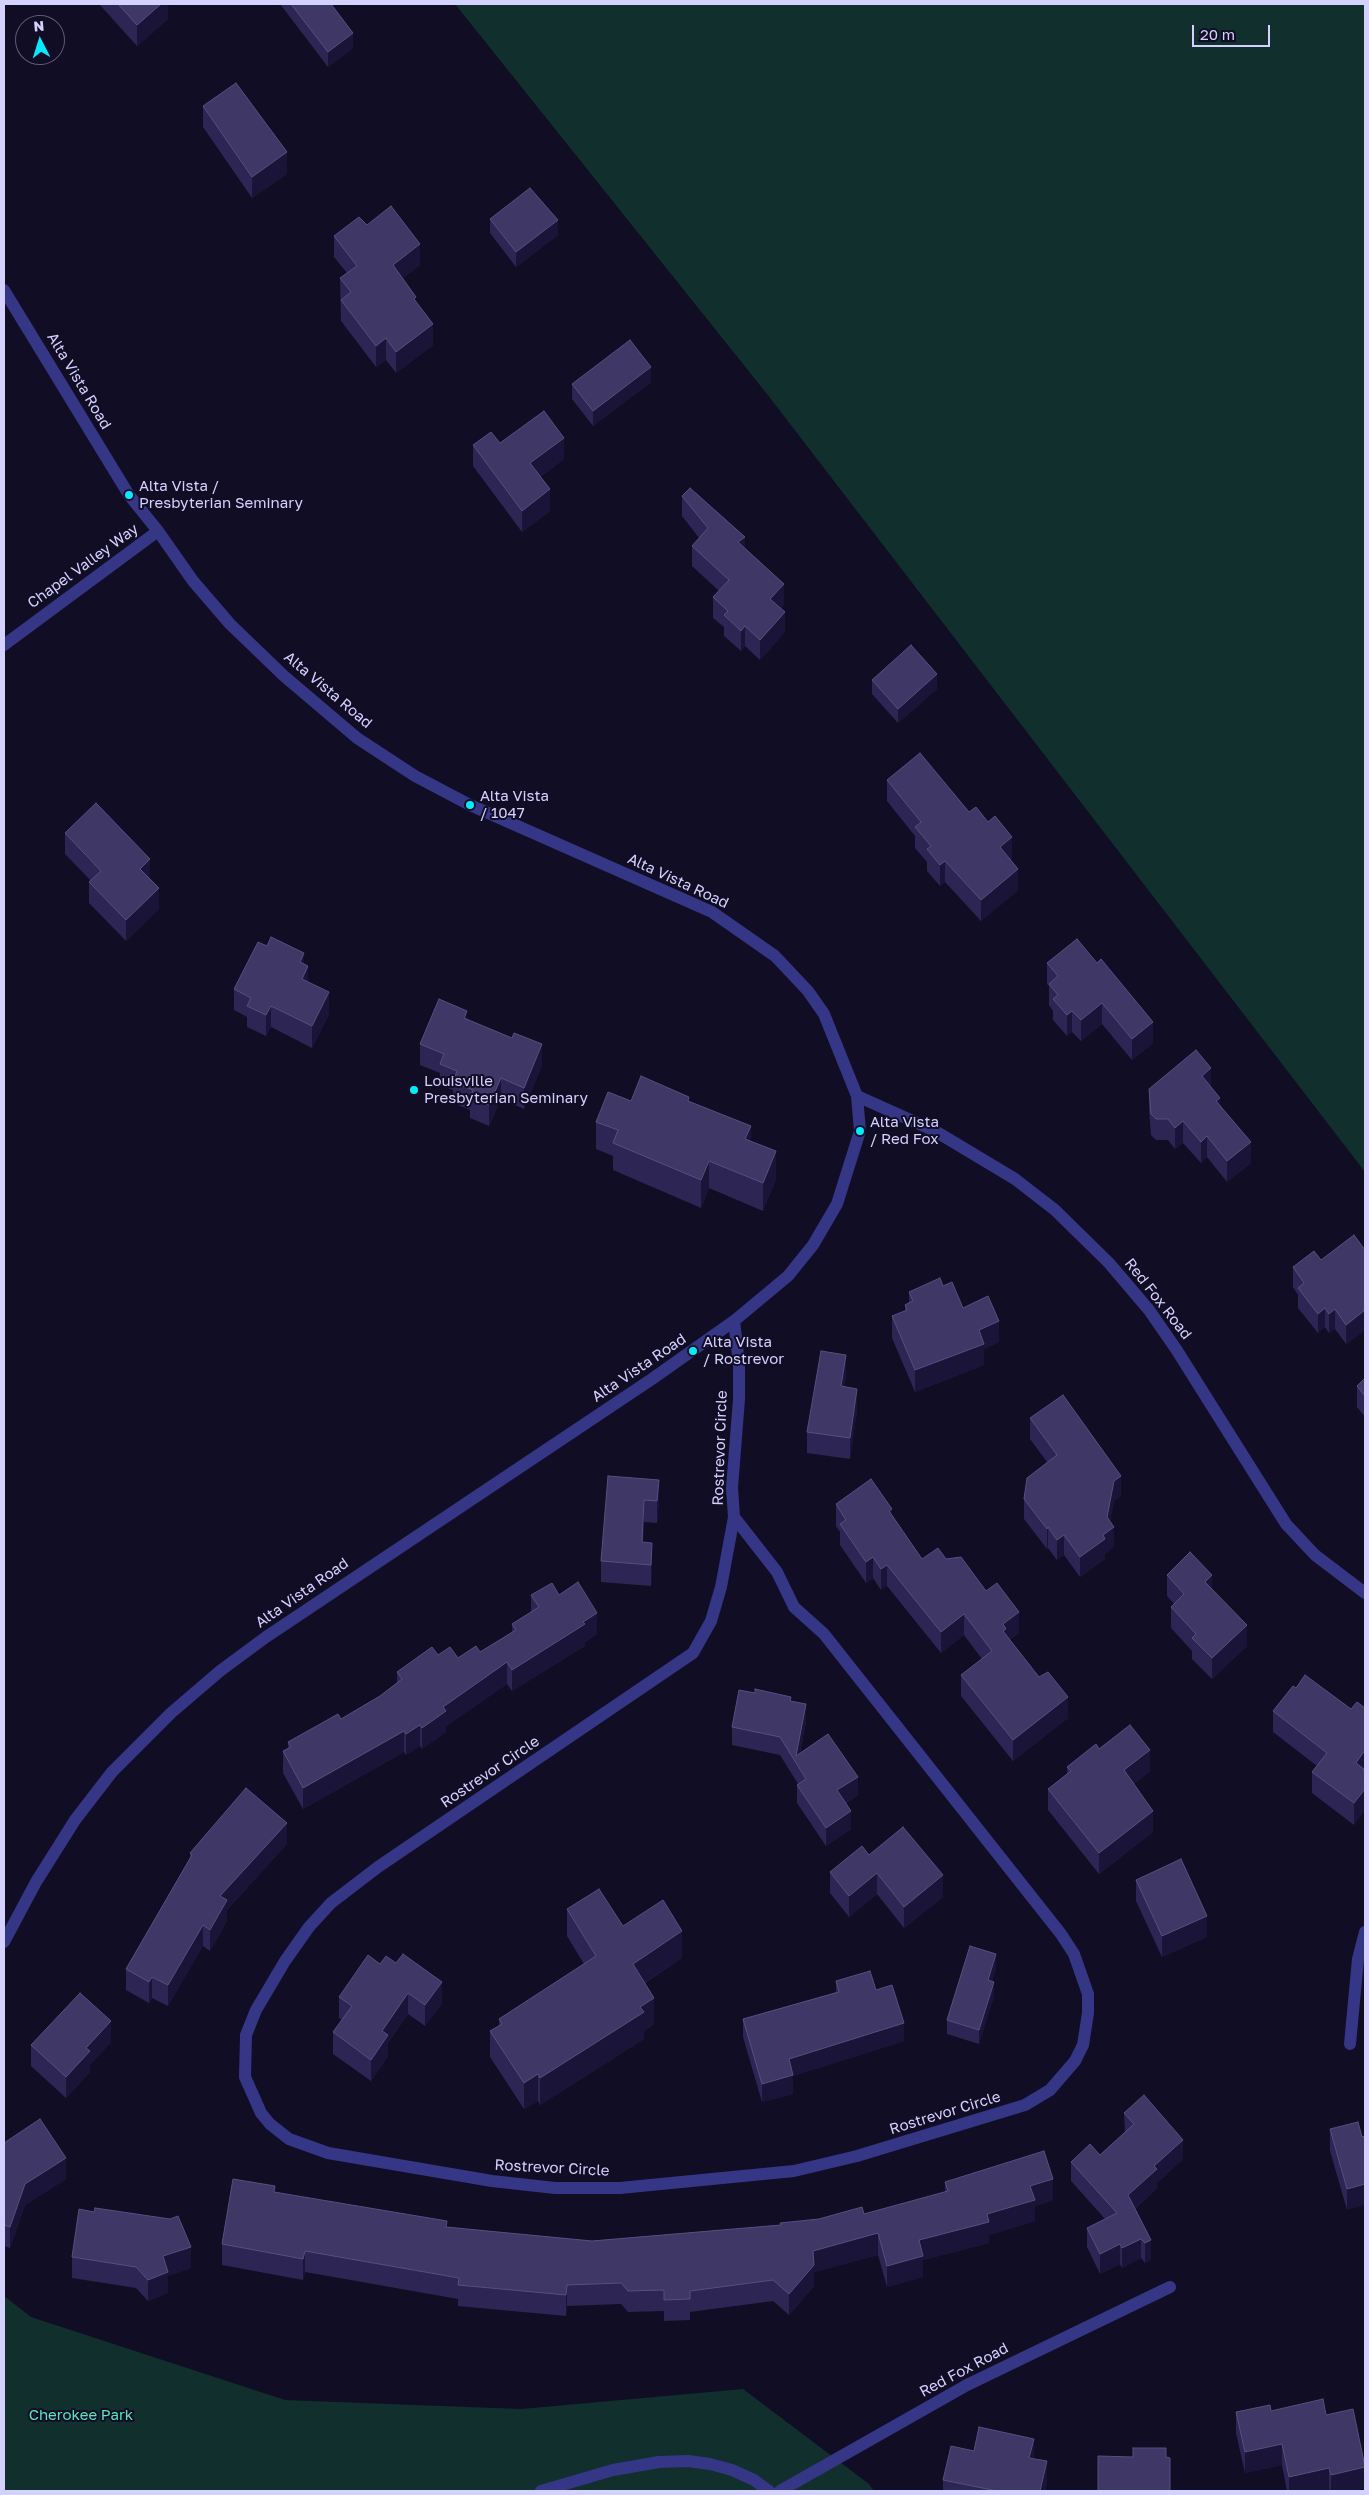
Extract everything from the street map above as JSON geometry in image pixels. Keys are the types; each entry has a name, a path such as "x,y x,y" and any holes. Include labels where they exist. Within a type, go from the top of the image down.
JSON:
{"street":[{"name":"Alta Vista Road","path":"4,290 129,495 158,531 193,581 230,624 284,676 357,738 415,776 470,806 712,912 775,956 808,992 824,1014 858,1096 860,1131 837,1204 813,1245 788,1276 734,1321 652,1379 266,1637 220,1671 170,1713 112,1772 74,1820 36,1882 4,1942"},
{"name":"Chapel Valley Way","path":"4,645 158,531"},
{"name":"Red Fox Road","path":"858,1096 936,1131 1015,1179 1055,1210 1110,1263 1149,1310 1176,1349 1286,1524 1315,1555 1365,1593"},
{"name":"Rostrevor Circle","path":"734,1321 739,1364 732,1488 734,1517 721,1587 711,1621 702,1641 693,1653 378,1867 331,1903 309,1927 284,1961 256,2010 246,2035 245,2077 261,2113 270,2124 289,2139 328,2153 492,2181 556,2188 620,2188 794,2171 857,2156 1025,2105 1050,2090 1068,2072 1083,2045 1088,2013 1088,1994 1074,1954 1062,1934 824,1634 794,1607 777,1572 734,1517"},
{"path":"1350,2044 1358,1959 1365,1932"},
{"name":"Red Fox Road","path":"780,2491 967,2384 1170,2286"},
{"path":"541,2491 613,2470 658,2462 710,2464 732,2470 754,2480 769,2491"}],"green space":[{"path":"455,4 1365,4 1365,1172 767,394"},
{"name":"Cherokee Park","path":"4,2296 31,2317 285,2400 521,2409 743,2389 869,2484 874,2491 4,2491"}],"building":[{"path":"118,4 161,4 137,25"},
{"path":"291,4 331,4 353,33 328,52"},
{"path":"236,83 287,152 252,177 203,106"},
{"path":"530,188 558,220 516,252 490,219"},
{"path":"391,206 420,244 393,265 416,297 414,299 433,324 396,352 386,338 376,346 341,300 351,292 340,278 357,266 334,236 359,217 367,225"},
{"path":"630,340 651,367 593,411 572,384"},
{"path":"544,411 564,438 530,463 550,489 522,511 473,445 491,432 500,443"},
{"path":"690,488 745,537 738,542 784,584 770,599 785,612 760,640 745,626 741,631 724,615 728,611 713,597 729,580 692,546 708,528 682,496"},
{"path":"911,645 937,674 898,709 872,680"},
{"path":"920,753 969,812 976,807 988,822 995,816 1012,837 1000,847 1018,869 981,900 945,861 940,865 927,849 931,846 915,827 921,822 887,780"},
{"path":"96,803 150,859 140,869 159,888 126,920 89,882 101,871 65,833"},
{"path":"271,937 304,953 300,962 308,966 302,979 329,992 312,1026 271,1006 266,1015 247,1006 251,998 234,989 258,942 267,946"},
{"path":"1077,939 1097,963 1101,959 1153,1022 1132,1039 1102,1003 1081,1020 1072,1011 1067,1015 1053,999 1058,995 1049,984 1058,976 1047,963"},
{"path":"439,999 467,1011 464,1018 512,1038 514,1033 542,1044 524,1088 501,1078 489,1105 470,1097 473,1090 453,1082 457,1071 440,1064 444,1054 420,1044"},
{"path":"1196,1050 1211,1068 1202,1076 1220,1098 1216,1101 1251,1142 1227,1161 1207,1136 1201,1142 1183,1121 1175,1128 1168,1119 1156,1119 1151,1114 1149,1089"},
{"path":"641,1076 689,1097 688,1101 751,1126 745,1139 776,1151 763,1183 709,1161 701,1180 613,1143 618,1130 596,1122 608,1092 631,1101"},
{"path":"1354,1235 1365,1250 1365,1310 1346,1325 1335,1309 1329,1314 1325,1308 1318,1314 1298,1288 1304,1283 1293,1267 1314,1251 1321,1260"},
{"path":"940,1278 943,1286 952,1282 963,1308 988,1296 999,1321 979,1330 984,1344 915,1370 892,1316 907,1310 905,1305 913,1301 909,1292"},
{"path":"821,1351 846,1355 841,1386 857,1389 850,1438 807,1432"},
{"path":"1365,1378 1365,1396 1357,1386"},
{"path":"1063,1395 1121,1476 1114,1481 1107,1517 1114,1527 1103,1535 1105,1539 1080,1557 1064,1535 1057,1540 1024,1499 1027,1478 1057,1455 1030,1418"},
{"path":"608,1476 659,1480 657,1501 644,1500 642,1542 652,1543 651,1565 601,1561"},
{"path":"871,1479 892,1509 889,1511 922,1559 938,1548 946,1559 961,1557 986,1591 997,1583 1019,1612 1003,1624 1006,1629 1003,1631 1039,1677 1048,1672 1068,1697 1013,1740 961,1675 992,1651 964,1614 941,1632 887,1565 881,1569 873,1557 866,1562 840,1524 846,1520 836,1504"},
{"path":"1190,1552 1212,1575 1205,1582 1247,1625 1212,1658 1192,1638 1196,1634 1171,1607 1184,1594 1167,1575"},
{"path":"578,1582 597,1613 583,1622 585,1624 512,1670 507,1662 443,1707 446,1711 422,1728 420,1725 406,1734 404,1731 303,1788 283,1751 291,1747 288,1742 338,1714 341,1719 380,1696 402,1679 397,1672 432,1647 438,1655 450,1647 458,1658 476,1646 480,1652 516,1630 512,1624 539,1607 531,1595 552,1583 559,1595"},
{"path":"1305,1675 1351,1709 1357,1702 1365,1708 1365,1750 1356,1763 1365,1770 1365,1789 1354,1803 1312,1772 1327,1753 1273,1711 1293,1686 1296,1688"},
{"path":"755,1689 791,1697 790,1701 806,1704 796,1756 828,1734 858,1777 837,1790 851,1811 826,1828 797,1785 806,1779 780,1737 732,1727 739,1690 755,1693"},
{"path":"1130,1725 1150,1750 1124,1770 1153,1811 1099,1853 1048,1789 1071,1771 1067,1767 1096,1744 1099,1749"},
{"path":"246,1788 287,1823 220,1896 227,1900 210,1930 203,1925 168,1985 152,1977 149,1982 126,1969 192,1855 190,1853"},
{"path":"903,1827 943,1875 904,1907 877,1873 849,1896 830,1872 862,1846 869,1855"},
{"path":"1181,1859 1207,1916 1162,1936 1136,1880"},
{"path":"599,1889 623,1926 663,1900 682,1931 633,1964 654,1998 640,2007 644,2012 540,2078 538,2074 524,2083 490,2031 502,2024 499,2019 596,1956 567,1909"},
{"path":"970,1946 996,1954 988,1980 994,1982 979,2030 947,2020"},
{"path":"403,1954 442,1982 425,2005 408,1993 382,2031 388,2035 371,2060 333,2032 352,2006 339,1997 368,1955 380,1964 386,1956 396,1963"},
{"path":"870,1971 876,1990 892,1985 904,2023 789,2059 793,2075 762,2084 743,2019 839,1992 836,1981"},
{"path":"80,1993 111,2021 86,2048 90,2051 66,2077 31,2045"},
{"path":"1144,2095 1183,2140 1154,2166 1157,2169 1128,2195 1151,2240 1145,2243 1141,2239 1122,2248 1120,2244 1100,2254 1087,2228 1117,2213 1071,2162 1090,2144 1100,2155 1134,2124 1124,2113"},
{"path":"40,2119 66,2158 25,2184 10,2227 4,2225 4,2143"},
{"path":"1358,2122 1362,2137 1365,2136 1365,2184 1347,2189 1330,2129"},
{"path":"1044,2151 1053,2179 1030,2186 1035,2200 987,2214 989,2222 919,2240 923,2256 887,2266 878,2233 813,2251 814,2265 789,2294 773,2280 690,2291 690,2299 664,2300 664,2290 628,2291 621,2283 567,2285 566,2295 458,2285 459,2278 305,2251 303,2259 222,2244 233,2179 275,2186 274,2192 447,2221 446,2227 592,2241 781,2225 780,2223 819,2219 862,2207 864,2214 948,2191 945,2182"},
{"path":"95,2208 170,2219 178,2216 191,2247 163,2256 168,2272 148,2280 136,2267 72,2257 79,2209 94,2212"},
{"path":"1323,2399 1326,2415 1353,2409 1365,2467 1331,2475 1329,2468 1289,2477 1282,2444 1245,2452 1236,2412 1270,2405 1271,2411"},
{"path":"979,2427 1034,2439 1029,2458 1047,2461 1040,2491 997,2491 943,2480 951,2446 974,2451"},
{"path":"1133,2448 1166,2448 1166,2457 1170,2458 1170,2491 1098,2491 1098,2456 1133,2457"}],"place":[{"name":"Alta Vista / Presbyterian Seminary","path":"129,495"},
{"name":"Alta Vista / 1047","path":"470,805"},
{"name":"Louisville Presbyterian Seminary","path":"414,1090"},
{"name":"Alta Vista / Red Fox","path":"860,1131"},
{"name":"Alta Vista / Rostrevor","path":"693,1351"}]}
